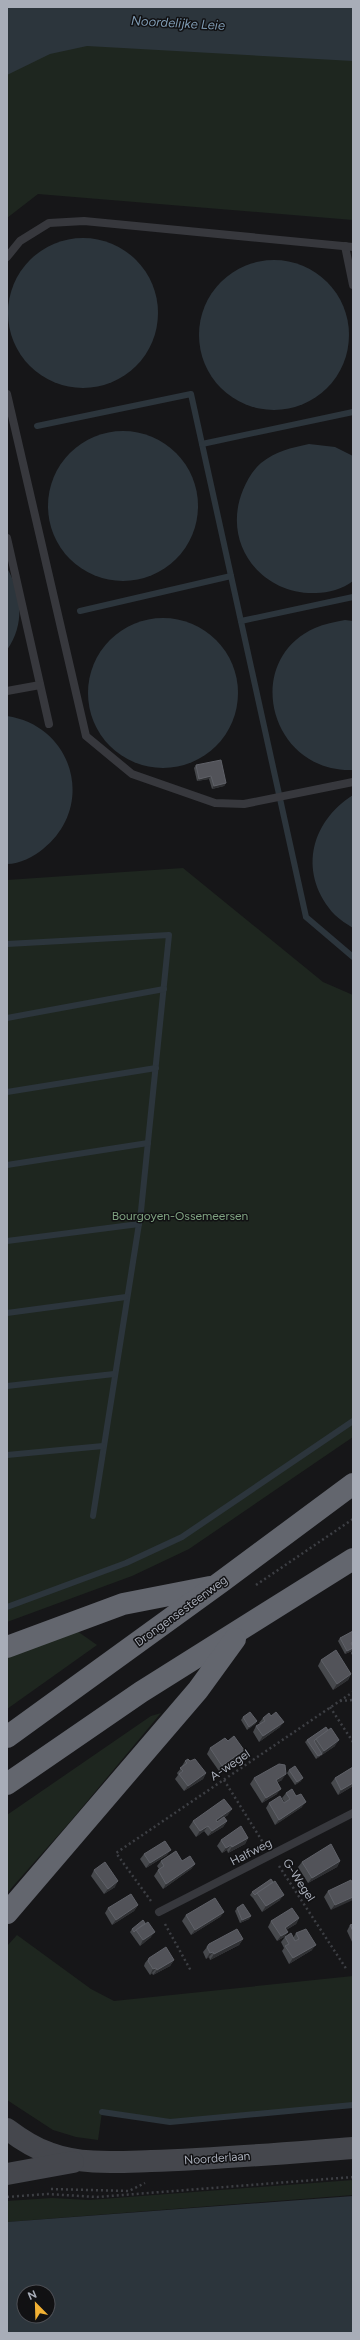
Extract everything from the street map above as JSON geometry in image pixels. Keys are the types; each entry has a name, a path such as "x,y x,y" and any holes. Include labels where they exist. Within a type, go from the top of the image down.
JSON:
{"highway":[{"name":"Drongensesteenweg","path":"7,1737 217,1585 353,1484"},
{"path":"7,1784 141,1692 241,1631 353,1559"},
{"path":"7,1647 123,1604 217,1585"},
{"path":"7,1914 198,1690 241,1631"}],"street":[{"path":"7,2129 18,2137 49,2154 80,2160"},
{"name":"Noorderlaan","path":"80,2160 105,2162 193,2160 353,2148"},
{"path":"7,2174 80,2160"}],"lane":[{"path":"7,257 20,241 49,223 84,221 349,246 353,285"},
{"path":"7,394 86,736 132,774 215,803 244,804 353,782"},
{"path":"7,538 49,724"},
{"path":"7,691 40,685"},
{"name":"Halfweg","path":"159,1912 353,1813"}],"path":[{"path":"251,1588 353,1519"},
{"name":"A-wegel","path":"116,1853 353,1692"},
{"path":"339,1701 353,1700"},
{"path":"330,1707 353,1742"},
{"name":"G-Wegel","path":"224,1780 271,1855 347,1970"},
{"path":"7,2197 48,2194 97,2197 353,2177"},
{"path":"7,2193 53,2189 97,2191"}],"green space":[{"path":"7,7 353,7 353,220 38,194 7,218"},
{"name":"Bourgoyen-Ossemeersen","path":"183,868 323,982 353,995 353,1437 189,1549 132,1576 7,1622 7,880"},
{"path":"67,1624 97,1645 7,1709 7,1647"},
{"path":"161,1713 69,1823 7,1893 7,1815 151,1716"},
{"path":"17,1935 91,1989 114,2001 353,1976 353,2106 170,2122 102,2112 98,2140 76,2137 53,2130 7,2100 7,1946"},
{"path":"353,2180 353,2195 7,2222 7,2201 52,2198 89,2200"}],"water":[{"name":"Noordelijke Leie","path":"7,7 353,7 353,61 87,46 50,54 7,75"},
{"path":"76,238 90,238 105,241 118,247 131,255 141,265 155,291 158,313 155,335 152,342 141,361 131,371 105,385 90,388 76,388 61,385 48,379 35,371 25,361 11,335 8,320 8,306 11,291 17,278 25,265 35,255 61,241"},
{"path":"267,260 281,260 296,263 309,269 322,277 332,287 346,313 349,335 348,350 343,364 332,383 322,393 296,407 281,410 267,410 252,407 239,401 226,393 216,383 202,357 199,342 199,328 202,313 208,300 216,287 226,277 252,263"},
{"path":"116,431 130,431 145,434 158,440 171,448 181,458 195,484 198,506 195,528 192,535 181,554 171,564 145,578 130,581 116,581 101,578 88,572 75,564 65,554 51,528 48,513 48,499 51,484 57,471 65,458 75,448 101,434"},
{"path":"309,444 335,447 353,456 353,581 340,588 321,593 296,591 278,585 263,575 251,562 242,546 237,529 238,510 243,490 255,469 261,463 278,453"},
{"path":"7,568 16,588 19,619 17,630 7,650"},
{"path":"156,618 170,618 185,621 198,627 211,635 221,645 235,671 238,693 235,715 232,722 221,741 211,751 185,765 170,768 156,768 141,765 128,759 115,751 105,741 91,715 88,700 88,686 91,671 97,658 105,645 115,635 141,621"},
{"path":"345,620 353,621 353,770 325,766 302,754 285,735 275,712 273,688 278,665 292,644 315,628"},
{"path":"7,716 30,723 48,735 62,751 70,770 73,791 69,812 59,832 43,849 35,855 26,860 12,864 7,864"},
{"path":"353,795 353,928 335,915 323,900 316,883 313,867 314,850 318,835 326,820 338,807"},
{"path":"353,2196 353,2333 7,2333 7,2222"}],"building":[{"path":"221,760 226,783 214,786 211,776 199,779 196,765"},
{"path":"353,1631 353,1642 351,1643 353,1648 347,1651 340,1638"},
{"path":"336,1650 351,1674 337,1684 321,1660"},
{"path":"250,1712 257,1721 249,1727 243,1717"},
{"path":"276,1712 284,1722 263,1736 256,1726 265,1721 263,1718 269,1713 271,1716"},
{"path":"326,1727 328,1730 314,1741 322,1754 318,1756 307,1740"},
{"path":"331,1728 339,1740 324,1751 316,1739"},
{"path":"234,1736 244,1750 222,1766 210,1748 225,1738 228,1741"},
{"path":"188,1759 190,1761 195,1759 206,1773 188,1786 179,1774 183,1771 180,1768 187,1763 185,1761"},
{"path":"279,1764 285,1765 286,1774 276,1780 281,1789 266,1798 254,1778"},
{"path":"295,1766 303,1778 297,1782 289,1770"},
{"path":"353,1767 353,1783 341,1790 335,1778"},
{"path":"292,1789 296,1796 301,1794 306,1802 279,1820 269,1803 280,1796 284,1803 290,1799 286,1793"},
{"path":"224,1799 232,1809 216,1820 217,1822 224,1817 227,1821 212,1831 208,1826 200,1831 193,1821"},
{"path":"241,1826 248,1838 232,1847 231,1845 226,1848 221,1840"},
{"path":"165,1841 171,1850 150,1863 144,1854"},
{"path":"331,1844 340,1861 312,1878 302,1862"},
{"path":"176,1851 182,1861 190,1856 195,1864 166,1884 158,1870 164,1866 161,1861"},
{"path":"105,1862 118,1881 108,1889 94,1870"},
{"path":"271,1879 273,1882 255,1895 252,1892"},
{"path":"351,1880 353,1884 353,1897 335,1905 328,1891"},
{"path":"275,1881 284,1895 266,1906 257,1893"},
{"path":"131,1894 138,1905 116,1920 108,1908"},
{"path":"215,1898 224,1912 195,1930 186,1915"},
{"path":"243,1904 251,1916 242,1920 237,1908"},
{"path":"292,1908 299,1918 285,1928 288,1932 281,1936 271,1921"},
{"path":"143,1920 145,1923 134,1932 132,1929"},
{"path":"148,1922 155,1932 143,1940 136,1930"},
{"path":"353,1924 353,1931 350,1925"},
{"path":"237,1929 243,1939 214,1954 213,1952 210,1953 207,1947 209,1944"},
{"path":"306,1929 316,1945 293,1958 285,1946 289,1944 285,1937 291,1933 295,1941 299,1939 296,1933"},
{"path":"166,1947 174,1960 157,1970 156,1968 153,1969 148,1961 149,1958"}],"waterway":[{"path":"37,426 191,394 306,917 353,957"},
{"path":"202,444 353,412"},
{"path":"80,611 231,576"},
{"path":"241,621 353,597"},
{"path":"7,944 169,935 141,1211 93,1516"},
{"path":"7,1018 164,989"},
{"path":"7,1092 156,1068"},
{"path":"7,1165 148,1143"},
{"path":"7,1241 139,1224"},
{"path":"7,1313 126,1297"},
{"path":"7,1386 114,1374"},
{"path":"7,1607 126,1563 182,1537 353,1421"},
{"path":"7,1455 103,1446"},
{"path":"102,2112 170,2122 353,2105"}]}
